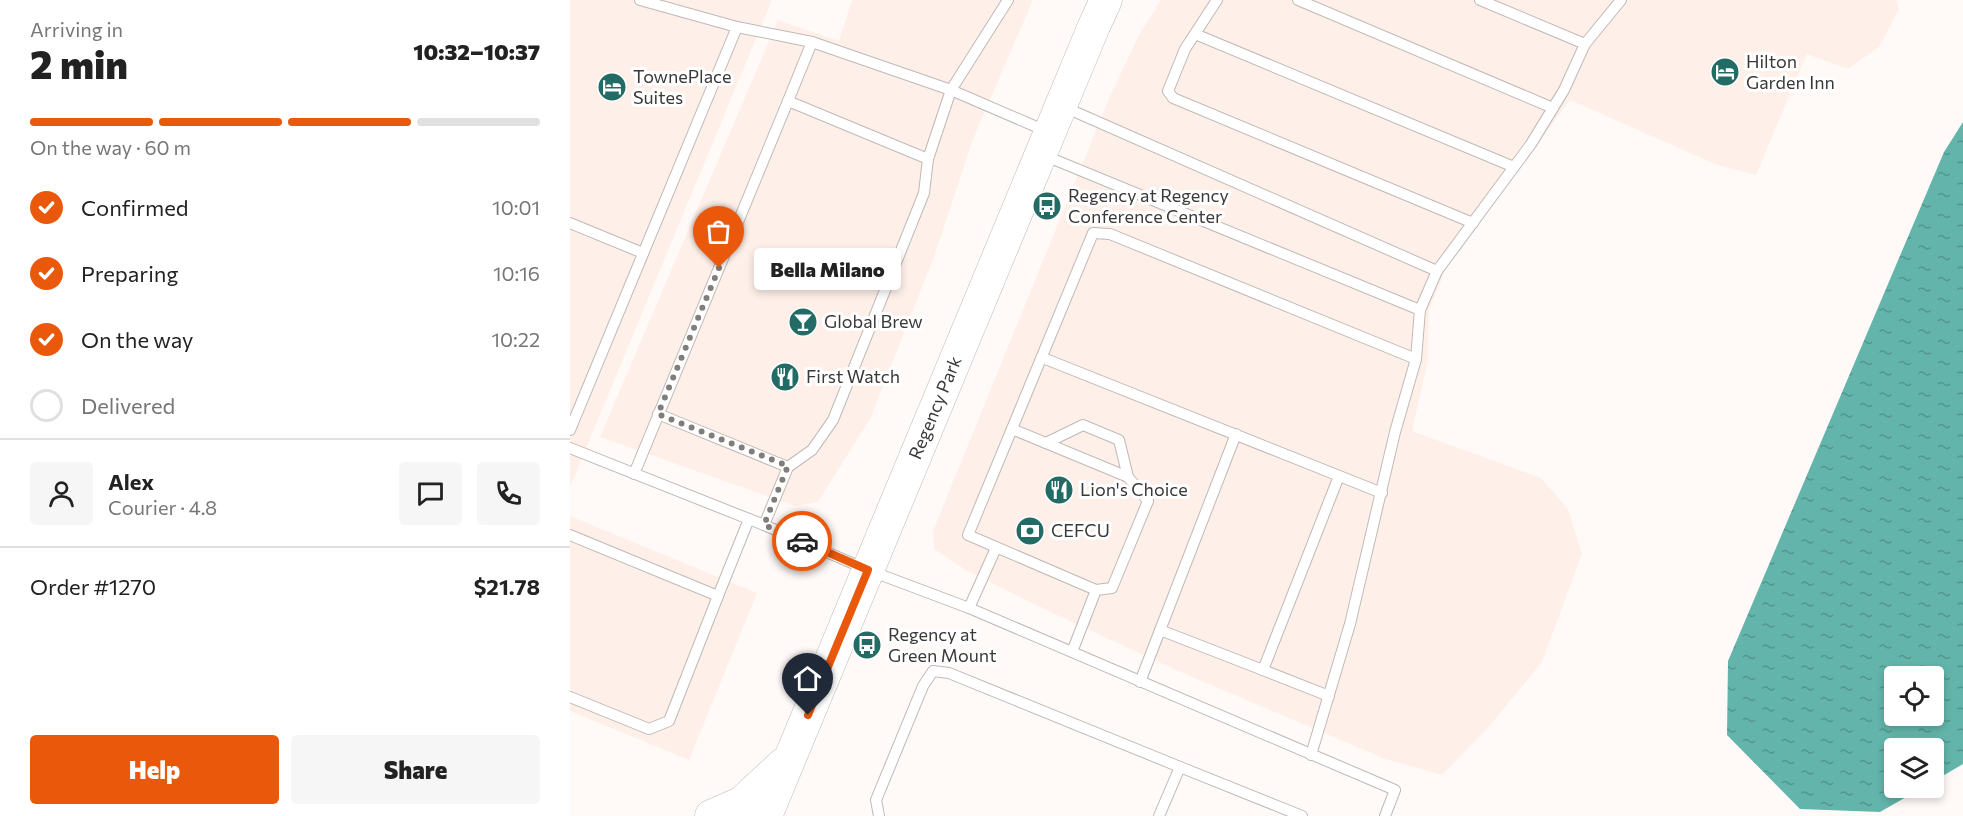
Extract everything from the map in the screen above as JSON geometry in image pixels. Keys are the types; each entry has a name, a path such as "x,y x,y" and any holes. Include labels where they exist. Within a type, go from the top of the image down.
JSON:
{"street":[{"name":"Regency Park","path":"766,816 1106,0"},
{"path":"711,816 741,803 791,757"},
{"path":"790,816 791,757"}],"lane":[{"path":"640,0 737,27 812,42 951,90 1051,131 1437,271"},
{"path":"764,525 788,466 812,450 833,420 924,193 928,159 951,90 1008,0"},
{"path":"1217,0 1185,49 1168,91 1173,98 1473,223"},
{"path":"1298,0 1553,108"},
{"path":"1480,0 1585,44"},
{"path":"1311,755 1350,624 1395,432 1416,359 1420,310 1437,271 1531,144 1564,90 1585,44 1616,1"},
{"path":"570,430 737,27"},
{"path":"1195,34 1514,167"},
{"path":"634,474 812,42"},
{"path":"788,101 928,159"},
{"path":"1051,131 1420,310"},
{"path":"570,223 643,253"},
{"path":"1046,443 1083,425 1119,440 1128,477 1148,501 1112,588 1096,590 968,535 1093,233 1110,234 1416,359"},
{"path":"1043,358 1382,493"},
{"path":"658,414 788,466"},
{"path":"1012,429 1128,477"},
{"path":"1140,682 1236,434"},
{"path":"570,448 764,525 868,570 969,608 1395,790 1385,816"},
{"path":"1263,670 1339,476"},
{"path":"570,697 649,729 669,721 749,519"},
{"path":"570,535 718,596"},
{"path":"969,608 996,548"},
{"path":"1072,652 1096,590"},
{"path":"1160,630 1329,696"},
{"path":"879,816 876,800 923,686 933,671 949,673 1302,816"},
{"path":"1159,816 1180,767"}],"shaded area":[{"path":"570,0 772,0 570,487"},
{"path":"852,0 1033,0 973,139 934,257 870,419 818,502 795,506 600,437 778,20 839,41"},
{"path":"1161,0 1896,0 1899,9 1879,47 1848,69 1807,54 1756,175 1717,165 1570,100 1446,269 1429,310 1428,360 1412,431 1541,478 1568,509 1582,554 1542,662 1487,729 1442,775 1385,759 1176,670 969,572 934,549 933,531 1110,96 1139,35"},
{"path":"570,516 757,593 689,760 570,711"}],"water":[{"path":"1963,122 1963,764 1944,775 1944,738 1884,738 1884,798 1904,798 1880,812 1800,809 1727,735 1728,661 1944,152"}],"way so far":[{"path":"719,268 658,414 788,466 764,525 802,541"}],"place":[{"name":"Hilton Garden Inn","path":"1725,72"},
{"name":"TownePlace Suites","path":"612,87"},
{"name":"Regency at Regency Conference Center","path":"1047,206"},
{"name":"Bella Milano","path":"719,268"},
{"name":"Global Brew","path":"803,322"},
{"name":"First Watch","path":"785,377"},
{"name":"Lion's Choice","path":"1059,490"},
{"name":"CEFCU","path":"1030,531"},
{"name":"Regency at Green Mount","path":"867,645"}],"route":[{"path":"802,541 868,570 808,715"}]}
